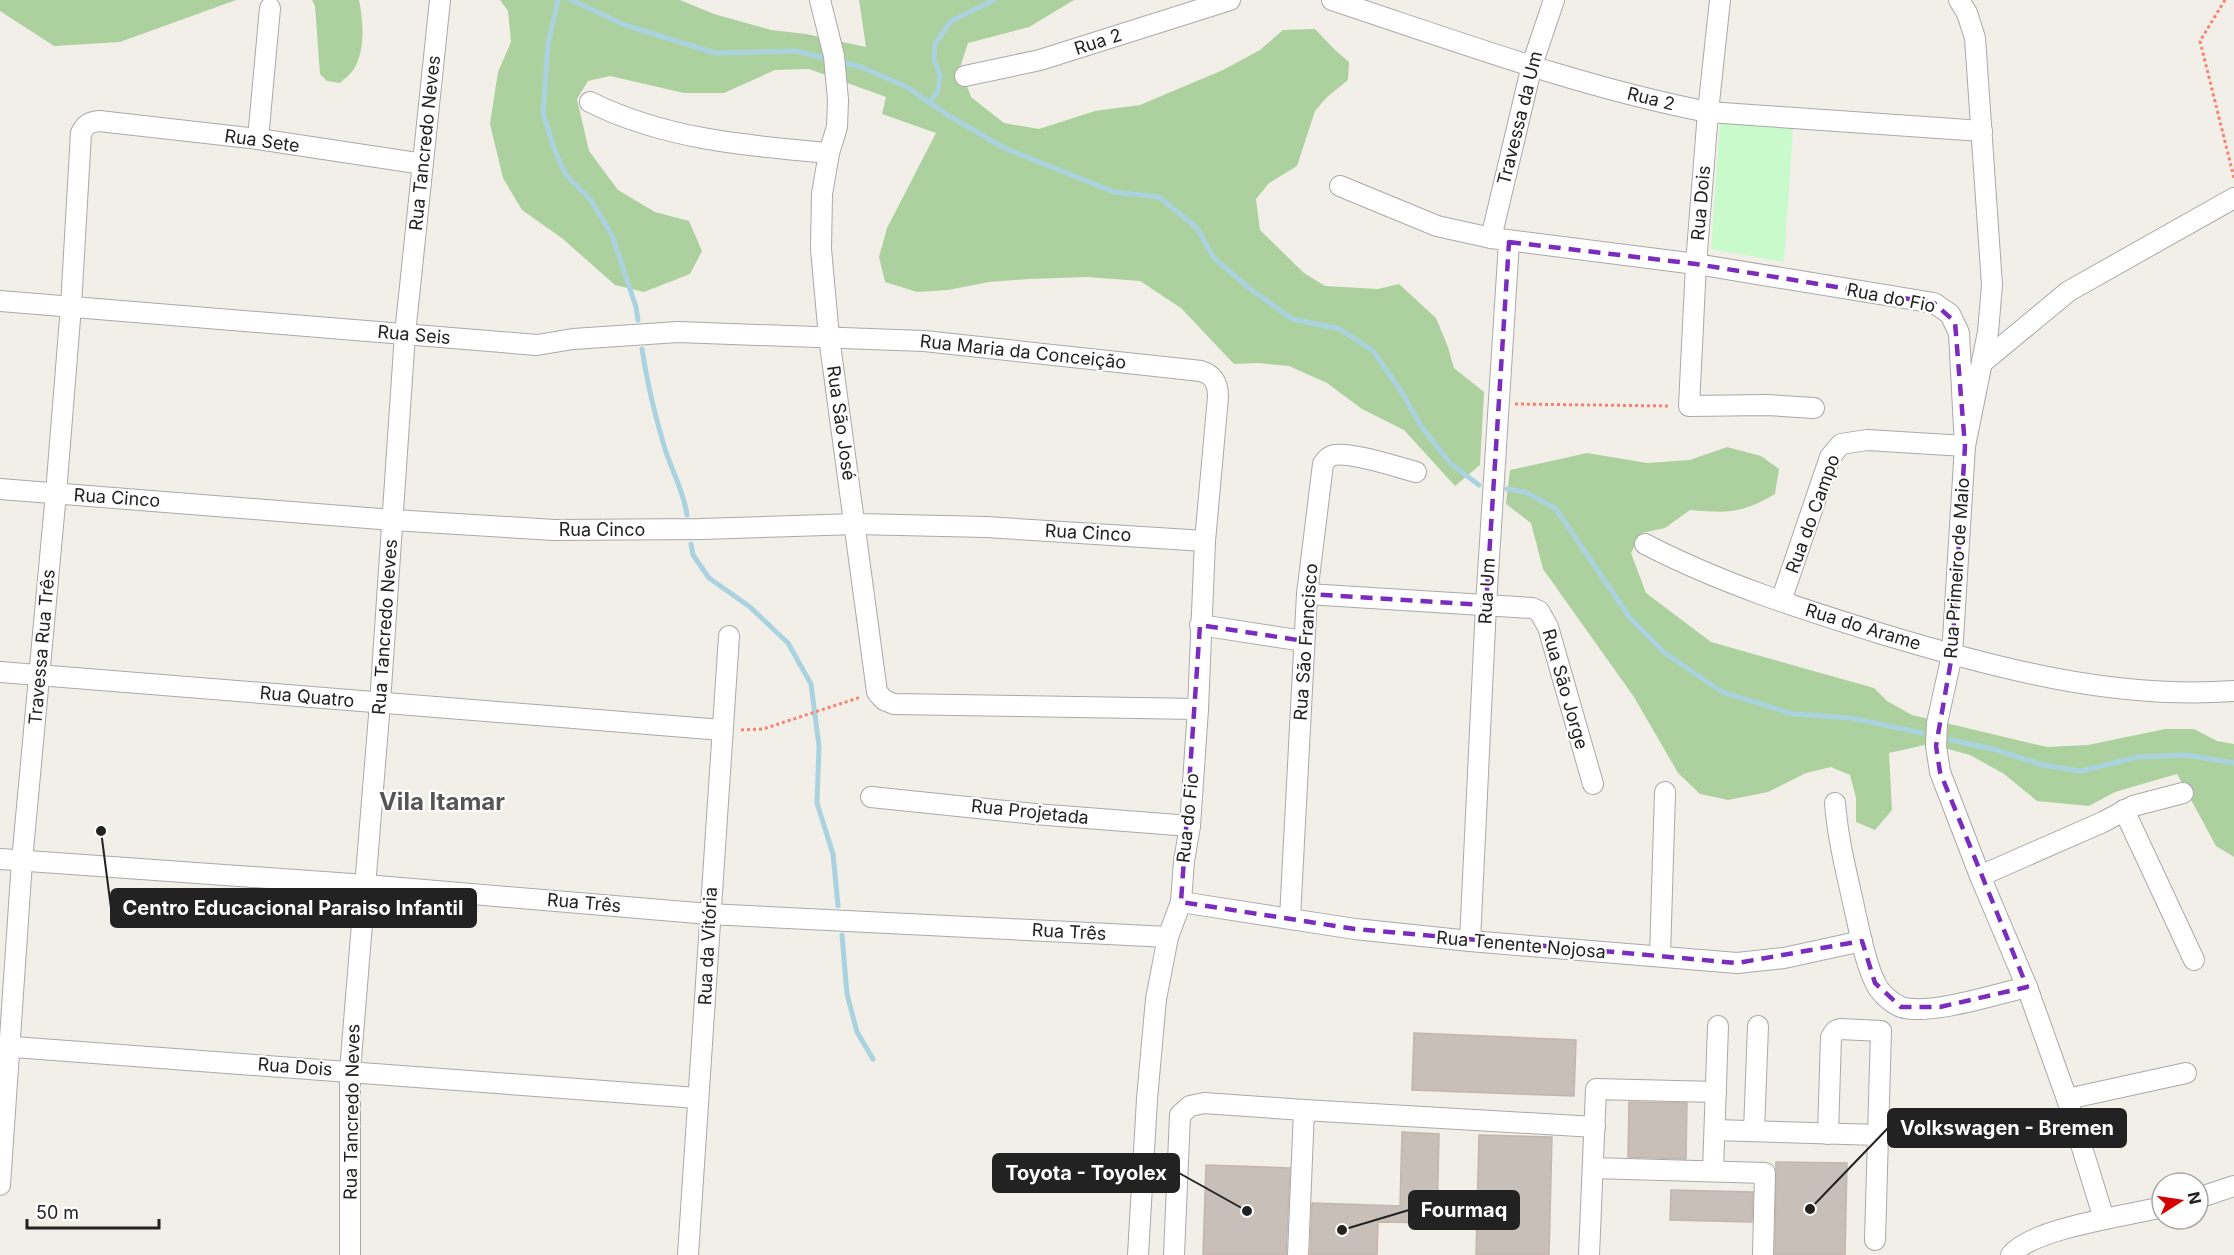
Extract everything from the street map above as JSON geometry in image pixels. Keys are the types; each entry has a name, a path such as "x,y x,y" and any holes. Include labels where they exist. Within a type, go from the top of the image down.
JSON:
{"street":[{"name":"Rua Tancredo Neves","path":"350,1255 350,1071 380,703 405,334 440,0"},
{"name":"Rua São José","path":"820,0 835,60 838,115 822,194 821,240 829,337 877,692"},
{"name":"Rua 2","path":"964,76 1040,60 1230,0"},
{"name":"Rua 2","path":"1332,0 1532,65 1664,103 1708,112 1982,131"},
{"name":"Travessa da Um","path":"1500,240 1532,65 1554,0"},
{"name":"Rua Dois","path":"1689,406 1696,264 1708,112 1720,0"},
{"name":"Rua Primeiro de Maio","path":"1959,0 1976,38 1992,285 1983,362 1965,446 1952,655 1937,723 1936,746 1940,772 1980,876 2027,987 2067,1099 2104,1219"},
{"path":"258,139 270,8"},
{"path":"590,102 606,111 650,126 697,137 745,146 829,153"},
{"name":"Rua Sete","path":"99,121 258,139 423,164"},
{"name":"Travessa Rua Três","path":"0,1185 5,1046 56,493 71,306 81,134 85,126 99,121"},
{"path":"1340,186 1437,226 1500,240 1696,264"},
{"path":"1983,362 2069,291 2234,198"},
{"name":"Rua Um","path":"1470,941 1498,404 1500,240"},
{"name":"Rua do Fio","path":"1696,264 1934,303 1942,307 1955,322 1959,333 1965,446"},
{"name":"Rua Seis","path":"0,301 537,345 573,339 678,332 829,337"},
{"name":"Rua Maria da Conceição","path":"829,337 924,340 1201,371 1215,379"},
{"name":"Rua do Fio","path":"1138,1255 1147,1099 1156,999 1168,937 1181,902 1184,861 1190,826 1198,709 1205,541 1218,397 1215,379"},
{"path":"1689,406 1767,405 1814,408"},
{"name":"Rua do Campo","path":"1781,601 1830,457 1841,444 1867,440 1965,446"},
{"name":"Rua São Francisco","path":"1290,918 1307,594 1321,473 1326,459 1336,454 1416,472"},
{"name":"Rua Cinco","path":"0,489 393,520 554,530 856,525 986,527 1205,541"},
{"name":"Rua do Arame","path":"1645,544 1721,580 1781,601 1952,655 2012,670 2130,690 2188,694 2234,691"},
{"name":"Rua São Jorge","path":"1307,594 1532,608 1539,611 1545,618 1593,784"},
{"path":"1200,625 1304,641"},
{"name":"Rua da Vitória","path":"688,1255 729,636"},
{"name":"Rua Quatro","path":"0,672 722,730"},
{"path":"877,692 884,700 894,705 1198,709"},
{"path":"1660,956 1665,792"},
{"path":"1980,876 2124,810 2183,793"},
{"name":"Rua Projetada","path":"871,797 1035,814 1190,826"},
{"path":"1835,803 1838,831 1862,941 1875,983 1887,999 1901,1007 1920,1009 1940,1007 2027,987"},
{"path":"2124,810 2194,960"},
{"name":"Rua Três","path":"0,859 366,885 709,914 1168,937"},
{"name":"Rua Tenente Nojosa","path":"1181,902 1354,929 1737,963 1784,958 1862,941"},
{"path":"1713,1171 1718,1026"},
{"path":"1754,1131 1758,1026"},
{"path":"1828,1134 1831,1037 1835,1031 1840,1029 1881,1031 1875,1240"},
{"name":"Rua Dois","path":"5,1046 698,1098"},
{"path":"2067,1099 2186,1073"},
{"path":"1589,1255 1596,1089 1716,1092"},
{"path":"1174,1255 1180,1115 1190,1106 1204,1103 1595,1126"},
{"path":"1298,1255 1304,1110"},
{"path":"1715,1130 1878,1135"},
{"path":"1593,1168 1765,1173 1763,1255"},
{"path":"2210,1194 2234,1186"},
{"path":"2011,1255 2029,1240 2104,1219 2150,1209"}],"path":[{"path":"2225,0 2200,41 2234,178"},
{"path":"1498,404 1689,406"},
{"path":"722,730 763,729 877,692"}],"highlighted area":[{"path":"1509,242 1696,264 1934,303 1955,322 1965,446 1952,655 1936,746 1940,772 2027,987 1940,1007 1901,1007 1875,983 1862,941 1737,963 1355,929 1181,902 1200,625 1304,641 1307,594 1486,605"}],"green space":[{"path":"0,0 236,0 120,42 54,46 0,11"},
{"path":"312,0 359,0 362,26 360,53 354,69 340,83 327,81 320,74 315,6"},
{"path":"500,0 680,0 714,14 771,30 806,34 866,47 859,0 1074,0 1029,27 968,43 960,68 971,97 1004,123 1039,129 1095,111 1140,105 1223,70 1260,50 1283,30 1315,29 1349,62 1348,80 1327,97 1315,111 1297,166 1269,183 1256,199 1260,230 1304,273 1325,286 1378,289 1399,284 1436,318 1454,368 1484,392 1480,465 1455,486 1404,430 1362,409 1327,383 1289,366 1258,363 1234,364 1181,308 1140,281 1087,277 1029,279 917,292 885,282 879,257 887,228 936,133 882,114 886,97 809,69 775,70 724,93 684,93 610,76 588,81 577,99 589,151 618,190 655,212 689,221 702,251 690,274 644,292 615,285 563,239 522,210 503,178 490,124 498,72 511,42 508,11"},
{"path":"1720,123 1793,128 1784,262 1711,249"},
{"path":"1727,447 1761,456 1779,469 1775,494 1763,501 1734,511 1690,510 1665,528 1642,533 1631,553 1646,593 1711,642 1874,688 1887,701 1912,715 2047,747 2088,745 2165,729 2194,729 2217,741 2234,744 2234,857 2216,846 2177,774 2115,792 2089,806 2037,801 2004,774 1970,755 1929,744 1889,753 1892,810 1875,830 1856,822 1856,798 1850,775 1831,767 1806,773 1768,792 1728,800 1700,794 1678,773 1634,697 1543,569 1531,523 1506,504 1510,470 1587,453 1647,463 1690,460"}],"building":[{"path":"1414,1033 1576,1040 1574,1096 1412,1090"},
{"path":"1629,1102 1687,1103 1686,1159 1628,1157"},
{"path":"1402,1132 1439,1134 1437,1223 1378,1222 1377,1255 1310,1255 1312,1203 1400,1206"},
{"path":"1479,1135 1552,1137 1549,1255 1476,1255"},
{"path":"1776,1162 1847,1163 1845,1255 1775,1255"},
{"path":"1206,1165 1290,1168 1286,1255 1203,1255"},
{"path":"1671,1190 1753,1192 1752,1222 1670,1220"}],"waterway":[{"path":"558,0 548,44 543,113 555,151 566,175 591,200 612,235 636,307 638,320"},
{"path":"571,0 625,25 715,53 796,51 861,67 907,87 946,114 1004,148 1114,192 1159,197 1197,228 1214,258 1249,288 1292,319 1340,329 1373,351 1401,391 1421,426 1450,463 1479,485"},
{"path":"929,103 938,91 940,75 934,59 935,44 951,21 994,0"},
{"path":"642,349 658,424 687,515"},
{"path":"1507,489 1525,492 1556,509 1630,618 1665,653 1722,692 1793,714 1851,718 1922,733"},
{"path":"691,544 693,555 709,578 750,607 788,643 811,684 819,746 817,803 833,854 838,906"},
{"path":"1951,740 1993,749 2043,765 2081,771 2138,757 2186,755 2234,763"},
{"path":"842,935 847,994 857,1032 873,1059"}],"place":[{"name":"Centro Educacional Paraiso Infantil","path":"101,831"},
{"name":"Volkswagen - Bremen","path":"1810,1209"},
{"name":"Toyota - Toyolex","path":"1247,1211"},
{"name":"Fourmaq","path":"1342,1230"}],"district":[{"name":"Vila Itamar","path":"442,802"}]}
